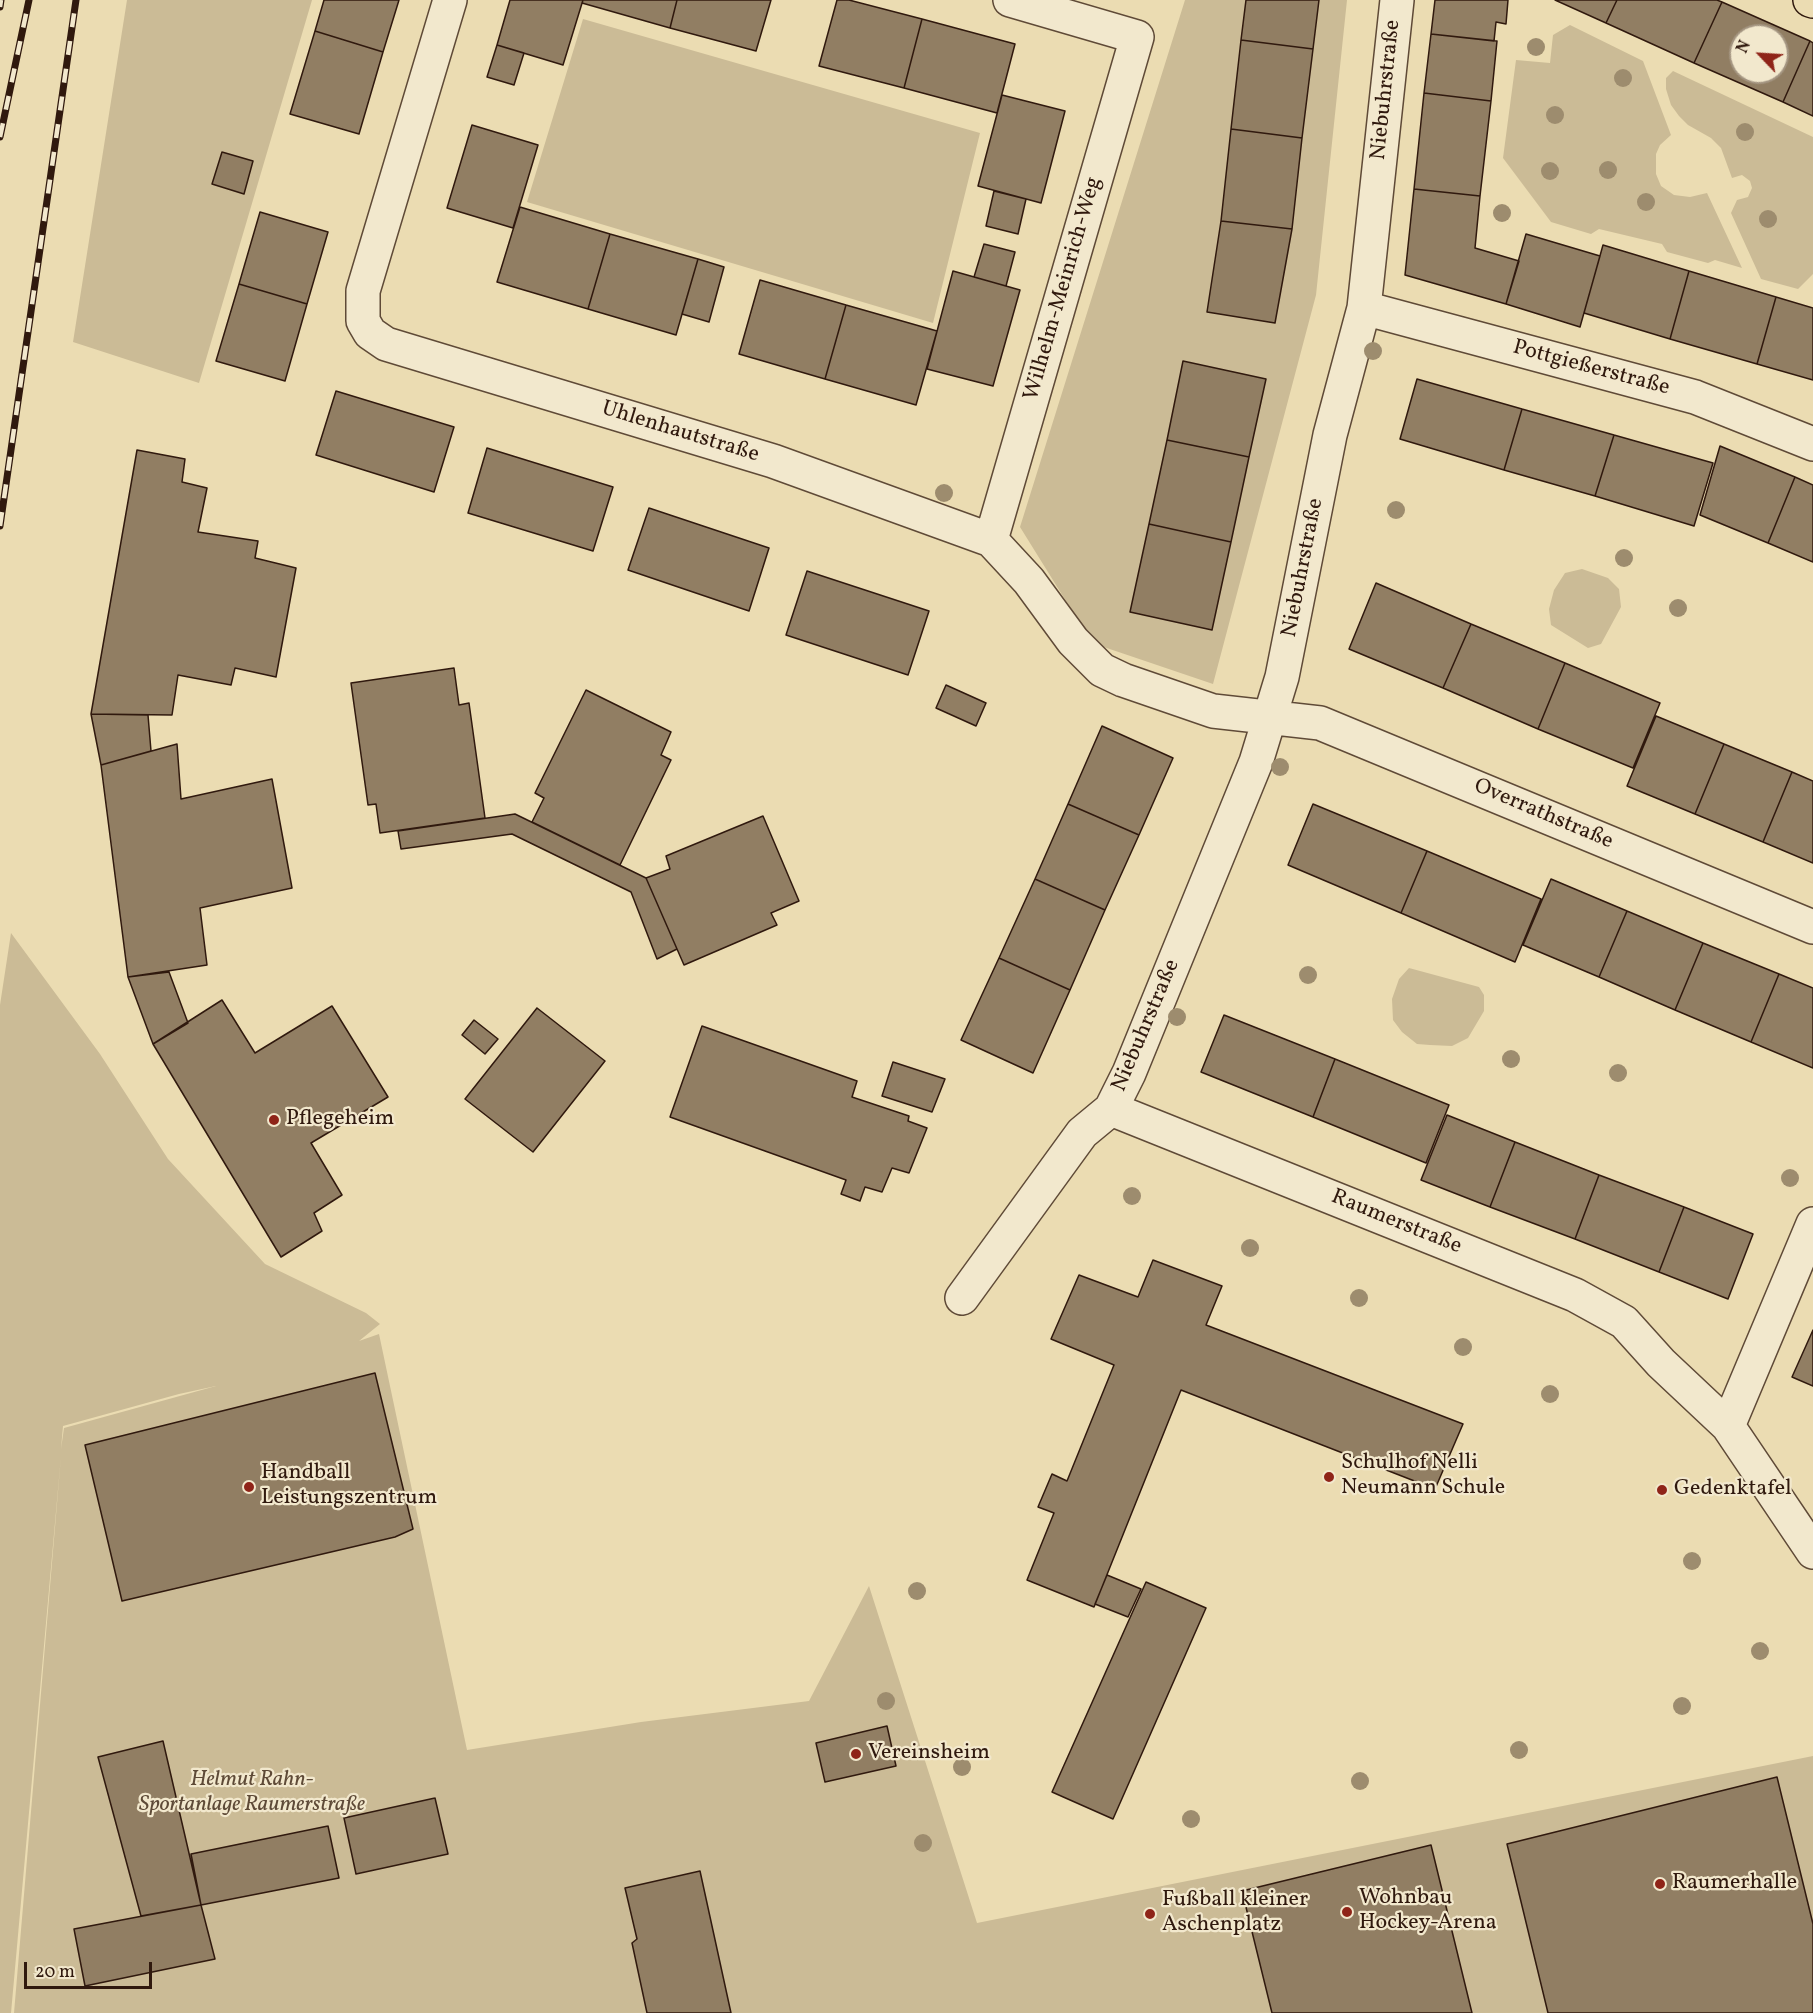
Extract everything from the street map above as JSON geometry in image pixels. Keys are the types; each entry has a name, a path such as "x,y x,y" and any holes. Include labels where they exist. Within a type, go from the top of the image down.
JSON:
{"street":[{"name":"Uhlenhautstraße","path":"450,0 363,291 363,321 370,333 386,344 773,461 991,540 1029,581 1073,641 1102,670 1123,680 1213,711 1269,717"},
{"name":"Wilhelm-Meinrich-Weg","path":"991,540 1137,37 1010,0"},
{"name":"Niebuhrstraße","path":"1111,1109 1129,1073 1217,861 1256,762 1282,677 1330,435 1364,308 1396,0"},
{"name":"Pottgießerstraße","path":"1364,308 1695,398 1813,444"},
{"name":"Overrathstraße","path":"1269,717 1320,723 1813,927"},
{"path":"962,1298 1082,1133 1111,1109"},
{"name":"Raumerstraße","path":"1111,1109 1575,1295 1624,1323 1661,1363 1728,1426 1813,1552"},
{"path":"1728,1426 1813,1224"}],"green space":[{"path":"127,0 312,0 199,383 73,342"},
{"path":"1185,0 1347,0 1316,295 1213,684 1092,643 1020,527"},
{"path":"583,19 980,133 933,323 527,202"},
{"path":"1570,25 1643,61 1671,135 1660,145 1656,154 1656,174 1661,186 1674,195 1690,197 1707,193 1742,268 1715,260 1708,263 1667,252 1662,244 1599,229 1591,234 1551,222 1503,158 1516,60 1550,63 1553,35"},
{"path":"1673,71 1813,137 1813,274 1798,289 1761,279 1731,213 1737,200 1748,197 1752,188 1750,181 1742,175 1732,178 1721,148 1711,138 1688,125 1671,105 1666,89 1666,78"},
{"path":"1582,569 1608,578 1619,589 1621,607 1601,644 1588,648 1551,625 1549,609 1554,590 1565,573"},
{"name":"Helmut Rahn- Sportanlage Raumerstraße","path":"11,933 100,1054 168,1159 265,1264 366,1313 380,1324 359,1341 379,1334 467,1750 641,1722 809,1701 869,1586 977,1923 1813,1756 1813,2013 14,2013 61,1456 11,2013 0,2013 0,1005","holes":["216,1386 64,1428 61,1449 63,1426"]},
{"path":"1409,968 1479,987 1484,995 1484,1011 1468,1038 1452,1046 1417,1044 1402,1032 1393,1020 1392,999 1399,979"}],"building":[{"path":"324,0 399,0 383,52 315,31"},
{"path":"510,0 583,0 563,65 497,45"},
{"path":"583,0 677,0 670,28 582,3"},
{"path":"677,0 771,0 756,51 670,28"},
{"path":"837,0 849,0 922,19 904,88 819,66"},
{"path":"1246,0 1319,0 1313,49 1241,40"},
{"path":"1435,0 1508,0 1506,24 1496,22 1494,41 1431,34"},
{"path":"1555,0 1617,0 1606,23"},
{"path":"1617,0 1717,0 1722,2 1694,63 1606,23"},
{"path":"1722,2 1772,24 1729,24 1729,78 1694,63"},
{"path":"922,19 1015,44 997,113 904,88"},
{"path":"315,31 383,52 359,134 290,114"},
{"path":"1789,32 1810,41 1783,102 1742,84 1789,84"},
{"path":"1431,34 1497,41 1491,101 1424,93"},
{"path":"1241,40 1313,49 1302,138 1231,129"},
{"path":"1810,41 1813,43 1813,116 1783,102"},
{"path":"497,45 524,53 514,85 487,77"},
{"path":"1424,93 1491,101 1480,196 1414,189"},
{"path":"1002,95 1065,111 1041,203 978,186"},
{"path":"472,125 538,145 513,228 447,208"},
{"path":"1231,129 1302,138 1292,229 1221,221"},
{"path":"222,152 253,161 244,194 212,184"},
{"path":"1414,189 1480,196 1475,248 1519,261 1506,304 1405,275"},
{"path":"994,191 1026,199 1018,234 986,226"},
{"path":"520,207 610,234 588,309 497,282"},
{"path":"260,212 328,232 307,304 239,284"},
{"path":"1221,221 1292,229 1275,323 1207,312"},
{"path":"610,234 698,259 676,335 588,309"},
{"path":"1526,234 1600,256 1580,327 1506,304"},
{"path":"984,244 1015,252 1006,286 974,277"},
{"path":"1603,245 1689,271 1670,339 1584,313"},
{"path":"698,259 724,267 709,322 682,314"},
{"path":"953,271 1020,290 993,386 927,369"},
{"path":"1689,271 1776,297 1757,364 1670,339"},
{"path":"760,280 846,305 825,379 739,354"},
{"path":"239,284 307,304 285,381 216,361"},
{"path":"1776,297 1813,308 1813,380 1757,364"},
{"path":"846,305 937,331 916,405 825,379"},
{"path":"1183,361 1266,379 1249,457 1167,440"},
{"path":"1417,379 1522,409 1504,470 1400,439"},
{"path":"336,391 454,427 434,492 316,455"},
{"path":"1522,409 1614,435 1595,496 1504,470"},
{"path":"1614,435 1713,463 1694,526 1595,496"},
{"path":"1167,440 1249,457 1231,542 1149,524"},
{"path":"1720,446 1795,477 1768,543 1700,515"},
{"path":"487,448 613,487 593,551 468,513"},
{"path":"137,450 185,459 182,482 207,488 198,532 258,541 255,558 296,568 276,677 235,668 231,685 178,675 172,715 91,714"},
{"path":"1795,477 1813,485 1813,562 1768,543"},
{"path":"649,508 769,548 749,611 628,570"},
{"path":"1149,524 1231,542 1212,630 1130,612"},
{"path":"807,571 929,611 908,675 786,635"},
{"path":"1376,583 1471,624 1443,688 1349,649"},
{"path":"1471,624 1565,663 1538,729 1443,688"},
{"path":"1565,663 1660,703 1633,768 1538,729"},
{"path":"454,668 459,705 469,703 485,818 380,833 376,804 368,805 351,683"},
{"path":"946,685 986,703 976,726 936,708"},
{"path":"586,690 671,732 661,755 671,760 620,865 532,822 544,798 535,793"},
{"path":"91,714 148,715 151,751 101,765"},
{"path":"1656,716 1724,744 1695,814 1627,786"},
{"path":"1102,726 1173,758 1139,835 1068,804"},
{"path":"177,744 181,799 272,779 292,888 200,908 207,965 128,977 101,765"},
{"path":"1724,744 1792,772 1763,842 1695,814"},
{"path":"1792,772 1813,781 1813,863 1763,842"},
{"path":"1068,804 1139,835 1105,910 1035,879"},
{"path":"1313,804 1427,851 1401,913 1288,865"},
{"path":"515,814 646,878 677,949 657,959 631,892 512,834 401,849 398,831"},
{"path":"763,816 799,901 771,913 777,925 684,965 646,878 670,869 666,856"},
{"path":"1427,851 1541,899 1515,962 1401,913"},
{"path":"1035,879 1105,910 1070,990 999,958"},
{"path":"1551,879 1627,911 1599,977 1523,945"},
{"path":"1627,911 1703,943 1675,1010 1599,977"},
{"path":"1703,943 1779,974 1751,1042 1675,1010"},
{"path":"999,958 1070,990 1033,1073 961,1040"},
{"path":"169,972 188,1023 153,1044 128,977"},
{"path":"1779,974 1813,988 1813,1068 1751,1042"},
{"name":"Pflegeheim","path":"222,1000 255,1053 332,1006 388,1097 311,1143 342,1195 314,1213 322,1231 281,1257 153,1044"},
{"path":"537,1008 605,1061 533,1152 465,1099"},
{"path":"1224,1015 1335,1059 1313,1117 1201,1072"},
{"path":"474,1020 498,1039 485,1054 462,1035"},
{"path":"702,1026 857,1081 852,1097 909,1116 908,1121 927,1128 909,1173 892,1168 882,1192 865,1187 860,1201 841,1194 846,1180 670,1117"},
{"path":"1335,1059 1449,1105 1426,1163 1313,1117"},
{"path":"893,1062 945,1079 932,1112 882,1096"},
{"path":"1447,1115 1515,1142 1490,1207 1421,1180"},
{"path":"1515,1142 1599,1175 1575,1239 1490,1207"},
{"path":"1599,1175 1684,1207 1659,1272 1575,1239"},
{"path":"1684,1207 1753,1234 1728,1299 1659,1272"},
{"path":"1153,1260 1222,1286 1206,1325 1463,1424 1435,1489 1181,1390 1094,1607 1027,1580 1054,1513 1038,1507 1052,1474 1067,1481 1114,1365 1051,1339 1079,1275 1138,1297"},
{"path":"1813,1330 1813,1386 1792,1377"},
{"name":"Handball Leistungszentrum","path":"375,1373 413,1529 395,1537 122,1601 85,1445"},
{"path":"1107,1575 1141,1589 1128,1617 1095,1604"},
{"path":"1146,1582 1206,1608 1113,1819 1052,1792"},
{"name":"Vereinsheim","path":"887,1726 896,1766 825,1782 816,1743"},
{"path":"163,1741 201,1905 141,1916 98,1757"},
{"name":"Raumerhalle","path":"1777,1777 1813,1924 1813,2013 1548,2013 1507,1844"},
{"path":"435,1798 448,1854 356,1874 344,1818"},
{"path":"328,1826 339,1878 201,1905 191,1854"},
{"name":"Wohnbau Hockey-Arena","path":"1431,1845 1472,2013 1272,2013 1242,1891"},
{"path":"700,1871 731,2013 647,2013 632,1943 637,1939 625,1888"},
{"path":"201,1905 215,1959 85,1986 74,1929"}],"railway":[{"path":"0,7 1,0"},
{"path":"0,137 29,0"},
{"path":"0,526 76,0"}],"place":[{"name":"Pflegeheim","path":"274,1120"},
{"name":"Schulhof Nelli Neumann Schule","path":"1329,1477"},
{"name":"Handball Leistungszentrum","path":"249,1487"},
{"name":"Gedenktafel","path":"1662,1490"},
{"name":"Vereinsheim","path":"856,1754"},
{"name":"Raumerhalle","path":"1660,1884"},
{"name":"Wohnbau Hockey-Arena","path":"1347,1912"},
{"name":"Fußball kleiner Aschenplatz","path":"1150,1914"}]}
